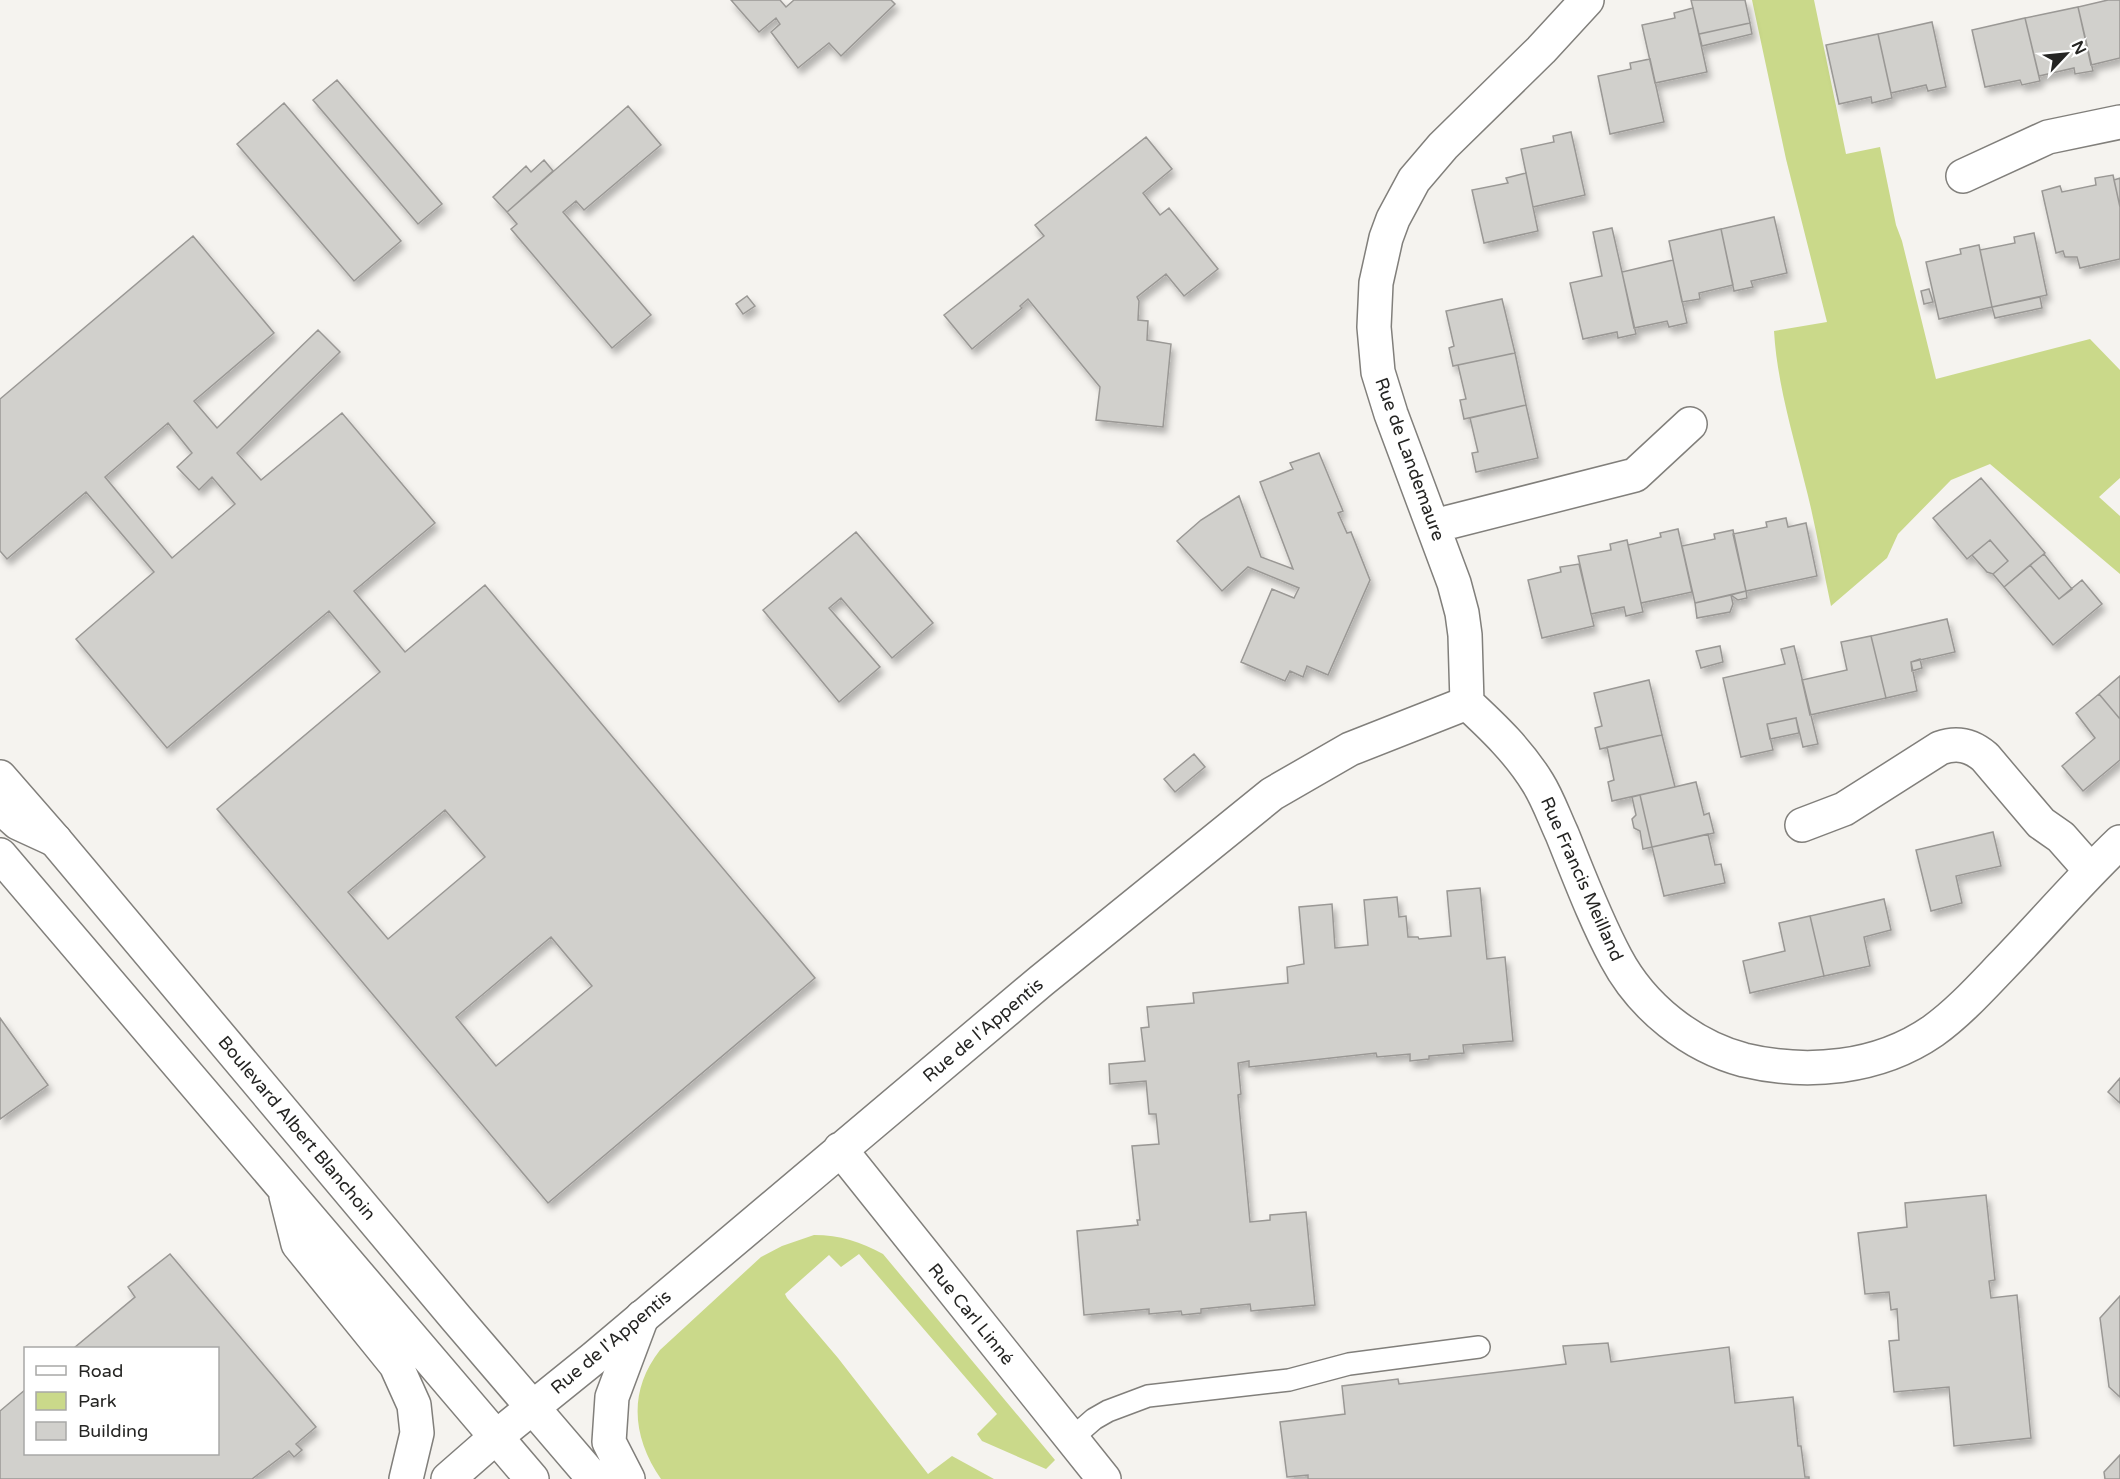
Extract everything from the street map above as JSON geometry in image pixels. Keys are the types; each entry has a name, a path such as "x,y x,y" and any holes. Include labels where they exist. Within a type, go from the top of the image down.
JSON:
{"street":[{"name":"Rue de Landemaure","path":"1467,704 1462,613 1454,583 1391,414 1378,372 1374,304 1376,283 1386,238 1414,180 1443,146 1533,58 1587,0"},
{"path":"1963,176 2049,137 2120,122"},
{"path":"1434,526 1635,475 1690,424"},
{"name":"Rue Francis Meilland","path":"1467,704 1508,743 1540,785 1606,938 1627,977 1643,996 1676,1027 1695,1040 1737,1058 1779,1066 1826,1067 1870,1060 1932,1032 1962,1008 2118,844"},
{"name":"Rue de l'Appentis","path":"448,1479 1041,981 1272,794 1350,749 1467,704"},
{"path":"1802,825 1844,809 1940,748 1950,744 1960,744 1977,750 1985,757 2041,823 2061,837 2091,871"},
{"name":"Boulevard Albert Blanchoin","path":"0,777 56,840 594,1479"},
{"path":"0,807 18,823 56,840"},
{"path":"0,855 532,1479"},
{"name":"Rue Carl Linné","path":"840,1149 1104,1479"},
{"path":"284,1189 298,1244 396,1365 414,1405 417,1433 406,1479"},
{"path":"628,1479 609,1442 612,1397 642,1317"}],"lane":[{"path":"1071,1439 1094,1419 1108,1411 1148,1396 1289,1380 1349,1364 1479,1347"}],"green space":[{"path":"1752,0 1814,0 1846,154 1880,147 1896,225 1936,379 2090,339 2120,370 2120,478 2099,497 2120,516 2120,574 1990,464 1951,480 1898,534 1887,558 1831,606 1812,511 1782,388 1774,331 1827,322 1786,159"},
{"path":"814,1235 850,1240 883,1254 1055,1460 1046,1469 982,1441 977,1434 997,1414 859,1254 841,1267 829,1255 785,1294 787,1298 838,1358 928,1474 952,1456 994,1479 661,1479 644,1447 638,1414 643,1382 660,1350 761,1257 782,1246"}],"building":[{"path":"731,0 780,0 786,7 794,0 891,0 895,4 841,56 829,43 798,68 771,32 780,24 776,18 759,32"},
{"path":"1691,0 1745,0 1750,23 1699,34"},
{"path":"2108,0 2120,0 2120,58 2091,65 2078,7"},
{"path":"2078,7 2093,71 2075,74 2074,68 2039,76 2025,18"},
{"path":"1693,8 1707,72 1655,83 1642,25 1675,18 1674,13"},
{"path":"2025,18 2040,81 2022,85 2020,80 1985,87 1972,30"},
{"path":"1932,22 1946,87 1928,91 1926,85 1891,93 1878,34"},
{"path":"1750,23 1752,34 1702,46 1699,34"},
{"path":"1878,34 1892,98 1872,103 1871,97 1839,104 1826,45"},
{"path":"1650,59 1664,122 1610,134 1598,76 1631,69 1630,63"},
{"path":"337,80 442,204 418,224 313,100"},
{"path":"284,103 401,241 354,281 237,144"},
{"path":"628,106 661,145 584,210 576,201 563,212 651,315 612,348 511,229 517,224 507,212"},
{"path":"1571,132 1585,195 1533,207 1521,149 1554,142 1553,136"},
{"path":"1146,137 1172,169 1143,193 1160,215 1169,208 1218,269 1184,296 1166,274 1137,297 1139,301 1138,320 1148,321 1147,340 1171,344 1163,427 1096,420 1100,387 1028,299 1020,306 1022,308 972,349 944,315 1044,236 1035,225"},
{"path":"544,160 553,171 507,212 493,197 526,166 531,172"},
{"path":"1526,173 1538,231 1484,243 1472,190 1508,183 1506,178"},
{"path":"2113,175 2120,207 2120,259 2080,268 2077,257 2065,257 2063,251 2056,253 2042,191 2060,186 2062,192 2096,185 2095,178"},
{"path":"2120,178 2120,207 2114,180"},
{"path":"1774,217 1787,273 1751,281 1753,287 1734,291 1721,229"},
{"path":"1612,228 1636,334 1618,338 1617,332 1583,339 1570,283 1602,276 1593,232"},
{"path":"1721,229 1733,285 1699,293 1700,299 1682,302 1669,241"},
{"path":"2034,233 2047,295 1992,307 1980,250 2015,243 2014,237"},
{"path":"193,236 274,333 194,401 217,428 318,330 340,352 237,453 261,480 342,413 435,523 354,591 405,652 485,585 815,978 548,1203 217,809 380,672 329,611 167,748 76,639 154,572 86,492 7,559 0,551 0,399","holes":["168,423 192,453 177,467 199,490 212,477 235,504 172,558 105,477","445,810 485,857 388,939 348,892","551,937 592,986 496,1066 456,1017"]},
{"path":"1979,245 1992,307 1939,319 1926,262 1961,254 1960,249"},
{"path":"1673,260 1687,323 1669,327 1667,321 1634,328 1622,272"},
{"path":"1929,289 1933,302 1924,304 1921,291"},
{"path":"747,296 755,306 743,314 736,304"},
{"path":"2040,297 2042,308 1995,318 1992,307"},
{"path":"1502,299 1515,353 1453,366 1449,348 1454,346 1446,311"},
{"path":"1515,353 1526,405 1464,419 1460,400 1466,399 1458,365"},
{"path":"1526,405 1538,458 1476,472 1472,453 1478,452 1470,418"},
{"path":"1319,453 1343,511 1338,513 1347,533 1351,532 1370,580 1328,675 1307,666 1303,677 1290,671 1285,681 1241,662 1272,589 1294,598 1299,588 1248,567 1222,591 1177,541 1201,520 1239,496 1261,557 1293,569 1260,482 1293,469 1290,463"},
{"path":"1981,478 2045,553 2004,587 1993,574 2008,561 1990,540 1967,559 1933,518"},
{"path":"1786,518 1788,527 1806,523 1817,576 1746,591 1733,534 1767,527 1766,522"},
{"path":"1678,529 1692,592 1641,603 1628,545 1661,537 1660,533"},
{"path":"1733,530 1746,591 1695,603 1682,546 1715,539 1714,534"},
{"path":"856,532 933,623 892,658 841,598 829,608 880,667 839,702 763,610"},
{"path":"1627,540 1643,612 1626,616 1624,607 1591,614 1578,556 1611,550 1610,544"},
{"path":"1990,540 2008,561 1993,574 1987,572 1972,555"},
{"path":"2044,554 2072,589 2059,599 2030,565"},
{"path":"1579,564 1594,626 1542,638 1528,580 1561,572 1560,567"},
{"path":"2030,565 2059,599 2082,580 2102,604 2053,645 2004,587"},
{"path":"1746,591 1747,598 1738,600 1731,595"},
{"path":"1731,595 1733,604 1730,612 1697,618 1695,603"},
{"path":"1947,619 1955,652 1911,662 1917,691 1886,698 1871,636"},
{"path":"1871,636 1886,698 1810,715 1802,680 1847,670 1841,642"},
{"path":"1720,646 1723,662 1701,668 1696,651"},
{"path":"1794,646 1818,744 1803,747 1796,718 1767,724 1773,750 1741,757 1723,678 1785,664 1781,649"},
{"path":"1920,659 1922,668 1912,671 1911,662"},
{"path":"2120,676 2120,719 2099,694"},
{"path":"1649,680 1662,735 1600,749 1595,728 1602,726 1594,693"},
{"path":"2099,694 2120,719 2120,760 2083,791 2062,766 2095,738 2076,713"},
{"path":"1796,718 1799,733 1770,739 1767,724"},
{"path":"1662,735 1675,787 1612,801 1608,782 1614,780 1607,747"},
{"path":"1194,754 1205,767 1175,792 1164,779"},
{"path":"1696,782 1704,815 1709,813 1714,833 1652,847 1640,795"},
{"path":"1640,795 1652,847 1643,849 1640,831 1634,828 1632,819 1636,815 1632,797"},
{"path":"1993,832 2001,866 1956,876 1962,903 1931,911 1916,850"},
{"path":"1708,834 1715,865 1721,864 1725,883 1664,896 1652,847"},
{"path":"1480,888 1487,959 1505,957 1513,1041 1463,1045 1464,1053 1429,1056 1429,1059 1410,1061 1410,1054 1377,1057 1376,1053 1249,1067 1249,1061 1238,1063 1241,1094 1238,1095 1250,1222 1270,1220 1270,1215 1306,1212 1315,1305 1251,1311 1250,1304 1201,1309 1201,1313 1182,1315 1181,1311 1149,1314 1149,1309 1084,1315 1077,1231 1138,1225 1137,1220 1140,1220 1132,1146 1159,1144 1156,1114 1149,1114 1146,1081 1110,1084 1109,1064 1145,1061 1141,1028 1149,1027 1147,1007 1194,1003 1193,993 1288,983 1287,967 1304,964 1299,907 1332,904 1335,948 1368,945 1364,900 1397,897 1399,917 1406,916 1408,937 1419,939 1451,936 1447,891"},
{"path":"1884,899 1891,930 1864,937 1870,966 1824,976 1810,916"},
{"path":"1810,916 1824,976 1750,993 1743,961 1785,951 1779,923"},
{"path":"0,1018 48,1085 0,1119"},
{"path":"2120,1078 2120,1103 2108,1092"},
{"path":"1986,1195 1995,1280 1989,1281 1991,1298 2017,1295 2031,1438 1954,1446 1949,1387 1894,1392 1889,1341 1899,1340 1897,1309 1891,1310 1889,1292 1865,1294 1858,1233 1907,1227 1905,1203"},
{"path":"170,1254 316,1427 296,1444 302,1450 294,1457 289,1451 252,1479 0,1479 0,1411 24,1391 24,1455 219,1455 219,1347 75,1347 135,1297 128,1287"},
{"path":"2120,1296 2120,1397 2109,1387 2100,1318"},
{"path":"1608,1343 1611,1362 1729,1347 1735,1403 1793,1397 1798,1446 1801,1446 1805,1477 1809,1479 1308,1479 1308,1475 1287,1477 1280,1422 1345,1414 1342,1386 1398,1379 1399,1384 1566,1364 1563,1346"},
{"path":"2120,1455 2120,1479 2105,1479 2104,1472"}]}
